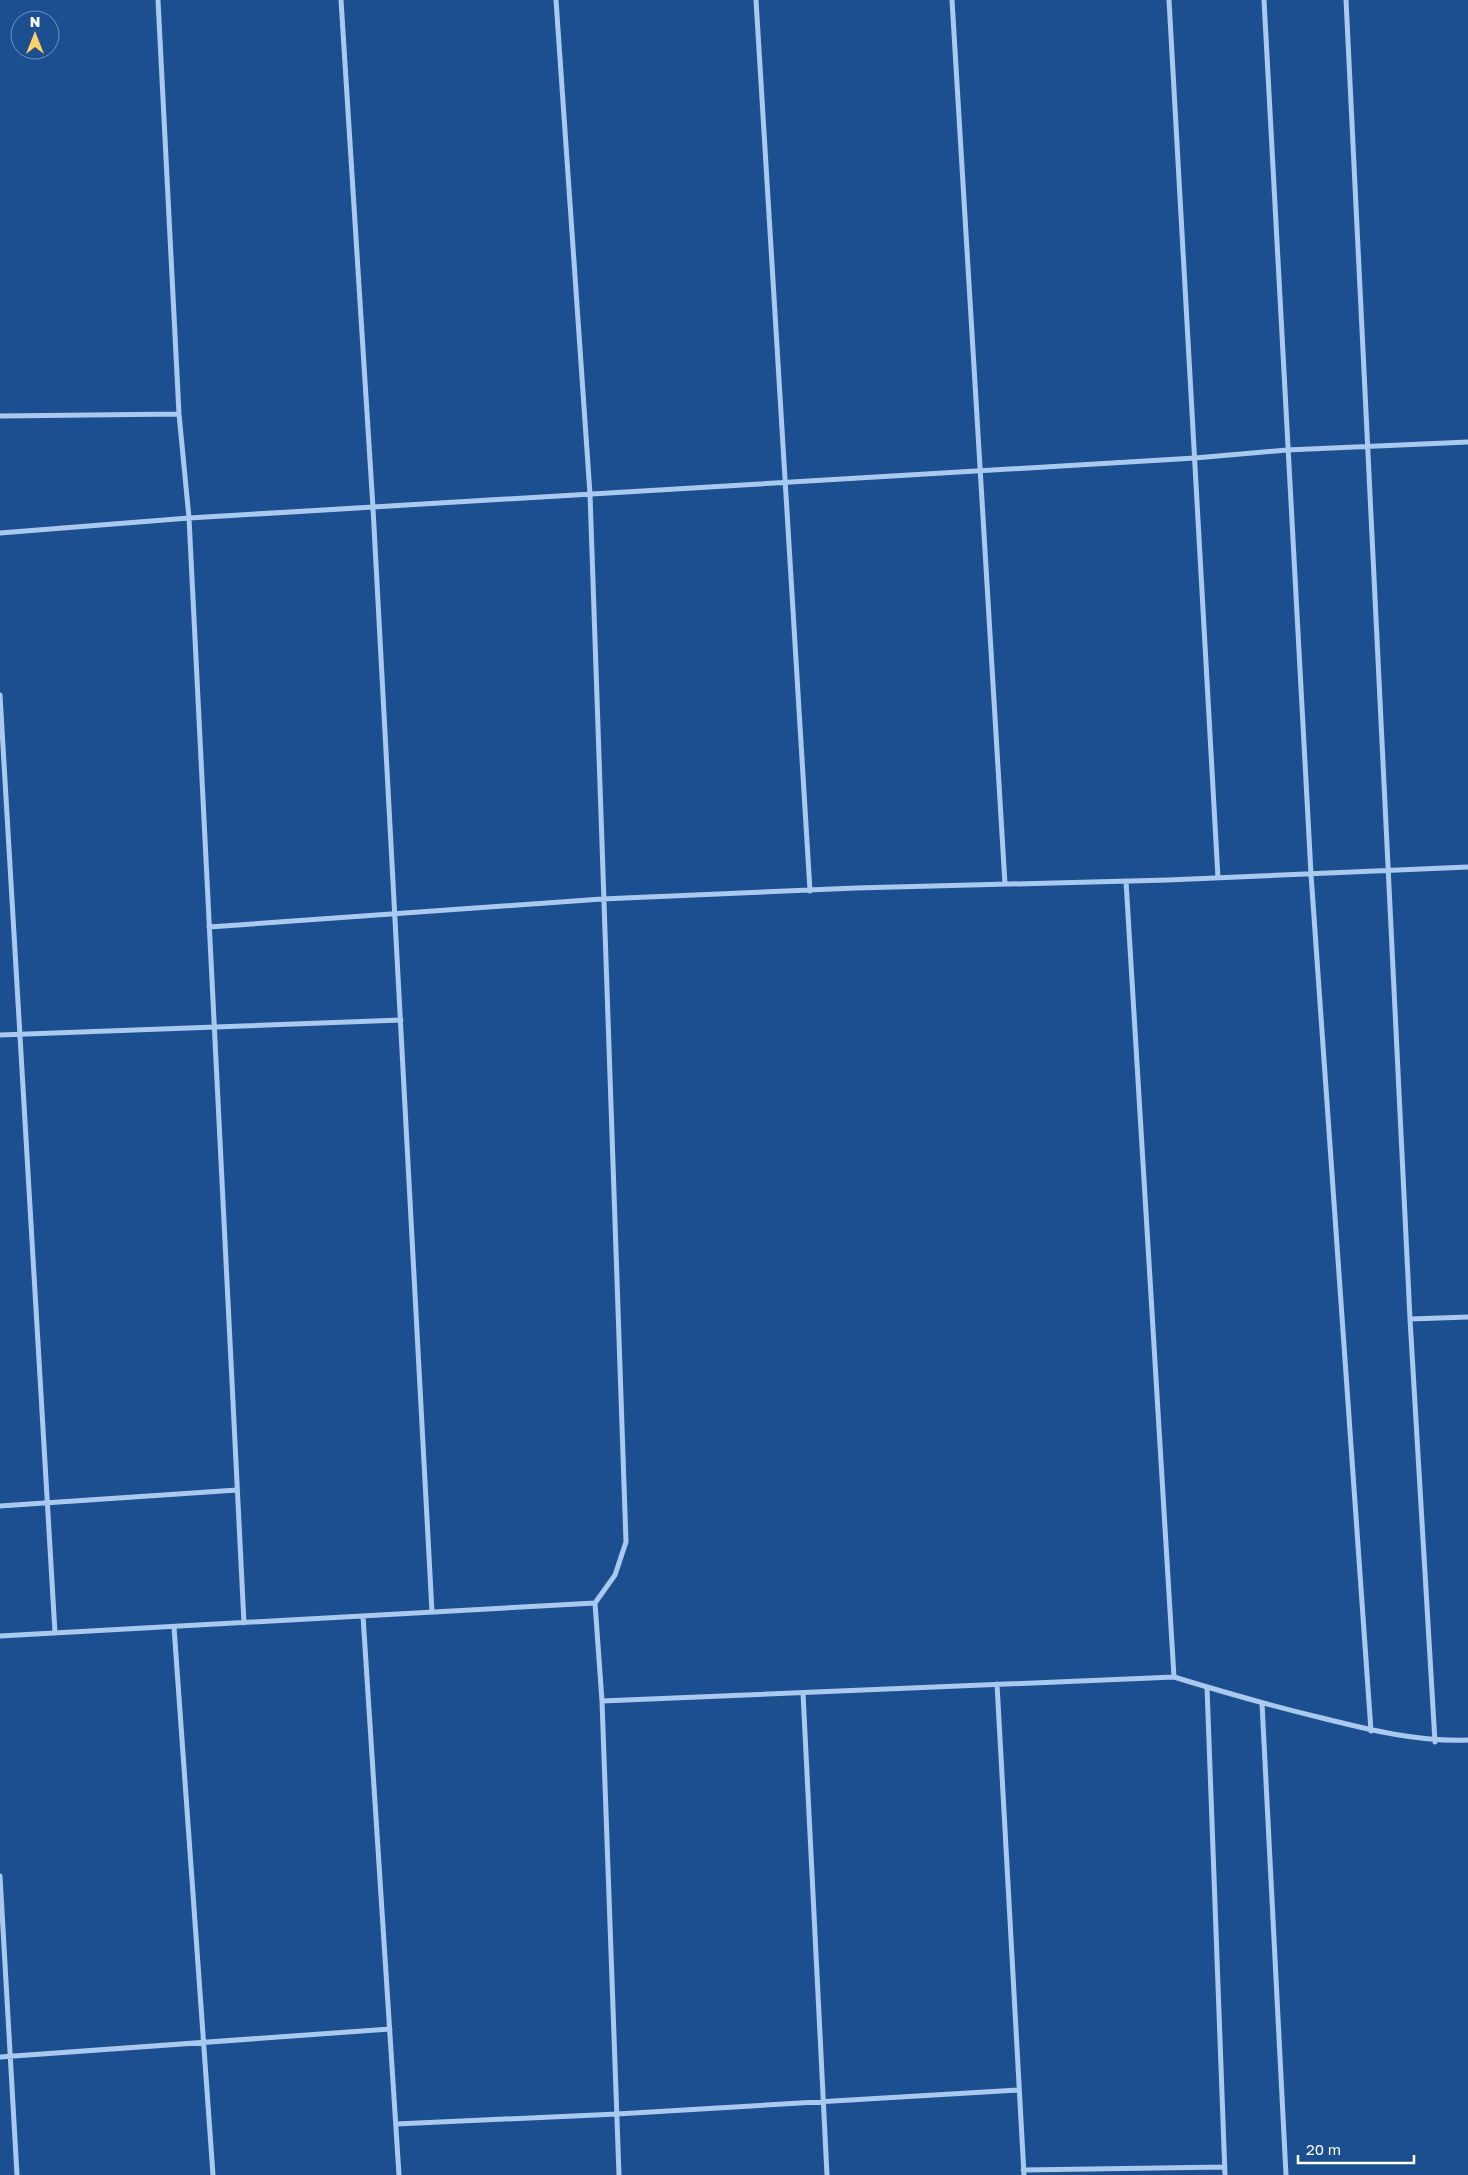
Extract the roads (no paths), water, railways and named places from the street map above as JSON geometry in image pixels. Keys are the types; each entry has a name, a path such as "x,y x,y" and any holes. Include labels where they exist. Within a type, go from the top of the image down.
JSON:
{"street":[{"path":"158,0 179,414 189,518 244,1623"},
{"path":"341,0 373,508 432,1612"},
{"path":"556,0 590,494 602,899 626,1542 614,1575 595,1603 602,1701 619,2175"},
{"path":"756,0 810,891"},
{"path":"952,0 1004,884"},
{"path":"1169,0 1218,878"},
{"path":"1264,0 1311,874 1371,1731"},
{"path":"1346,0 1410,1319 1436,1742"},
{"path":"0,416 179,414"},
{"path":"0,533 189,518 1195,458 1287,450 1368,448 1468,442"},
{"path":"0,695 55,1633"},
{"path":"209,927 602,899 1218,878 1468,867"},
{"path":"1126,881 1174,1677"},
{"path":"0,1035 401,1020"},
{"path":"1410,1319 1468,1316"},
{"path":"0,1506 238,1490"},
{"path":"0,1636 595,1603"},
{"path":"363,1616 399,2175"},
{"path":"174,1627 213,2175"},
{"path":"602,1701 1174,1677 1262,1703 1371,1731 1436,1742 1468,1740"},
{"path":"998,1684 1023,2173 1225,2167"},
{"path":"1207,1687 1225,2175"},
{"path":"802,1693 827,2175"},
{"path":"1262,1703 1286,2175"},
{"path":"0,1876 17,2175"},
{"path":"0,2057 390,2029"},
{"path":"396,2124 617,2114 1019,2090"}]}
